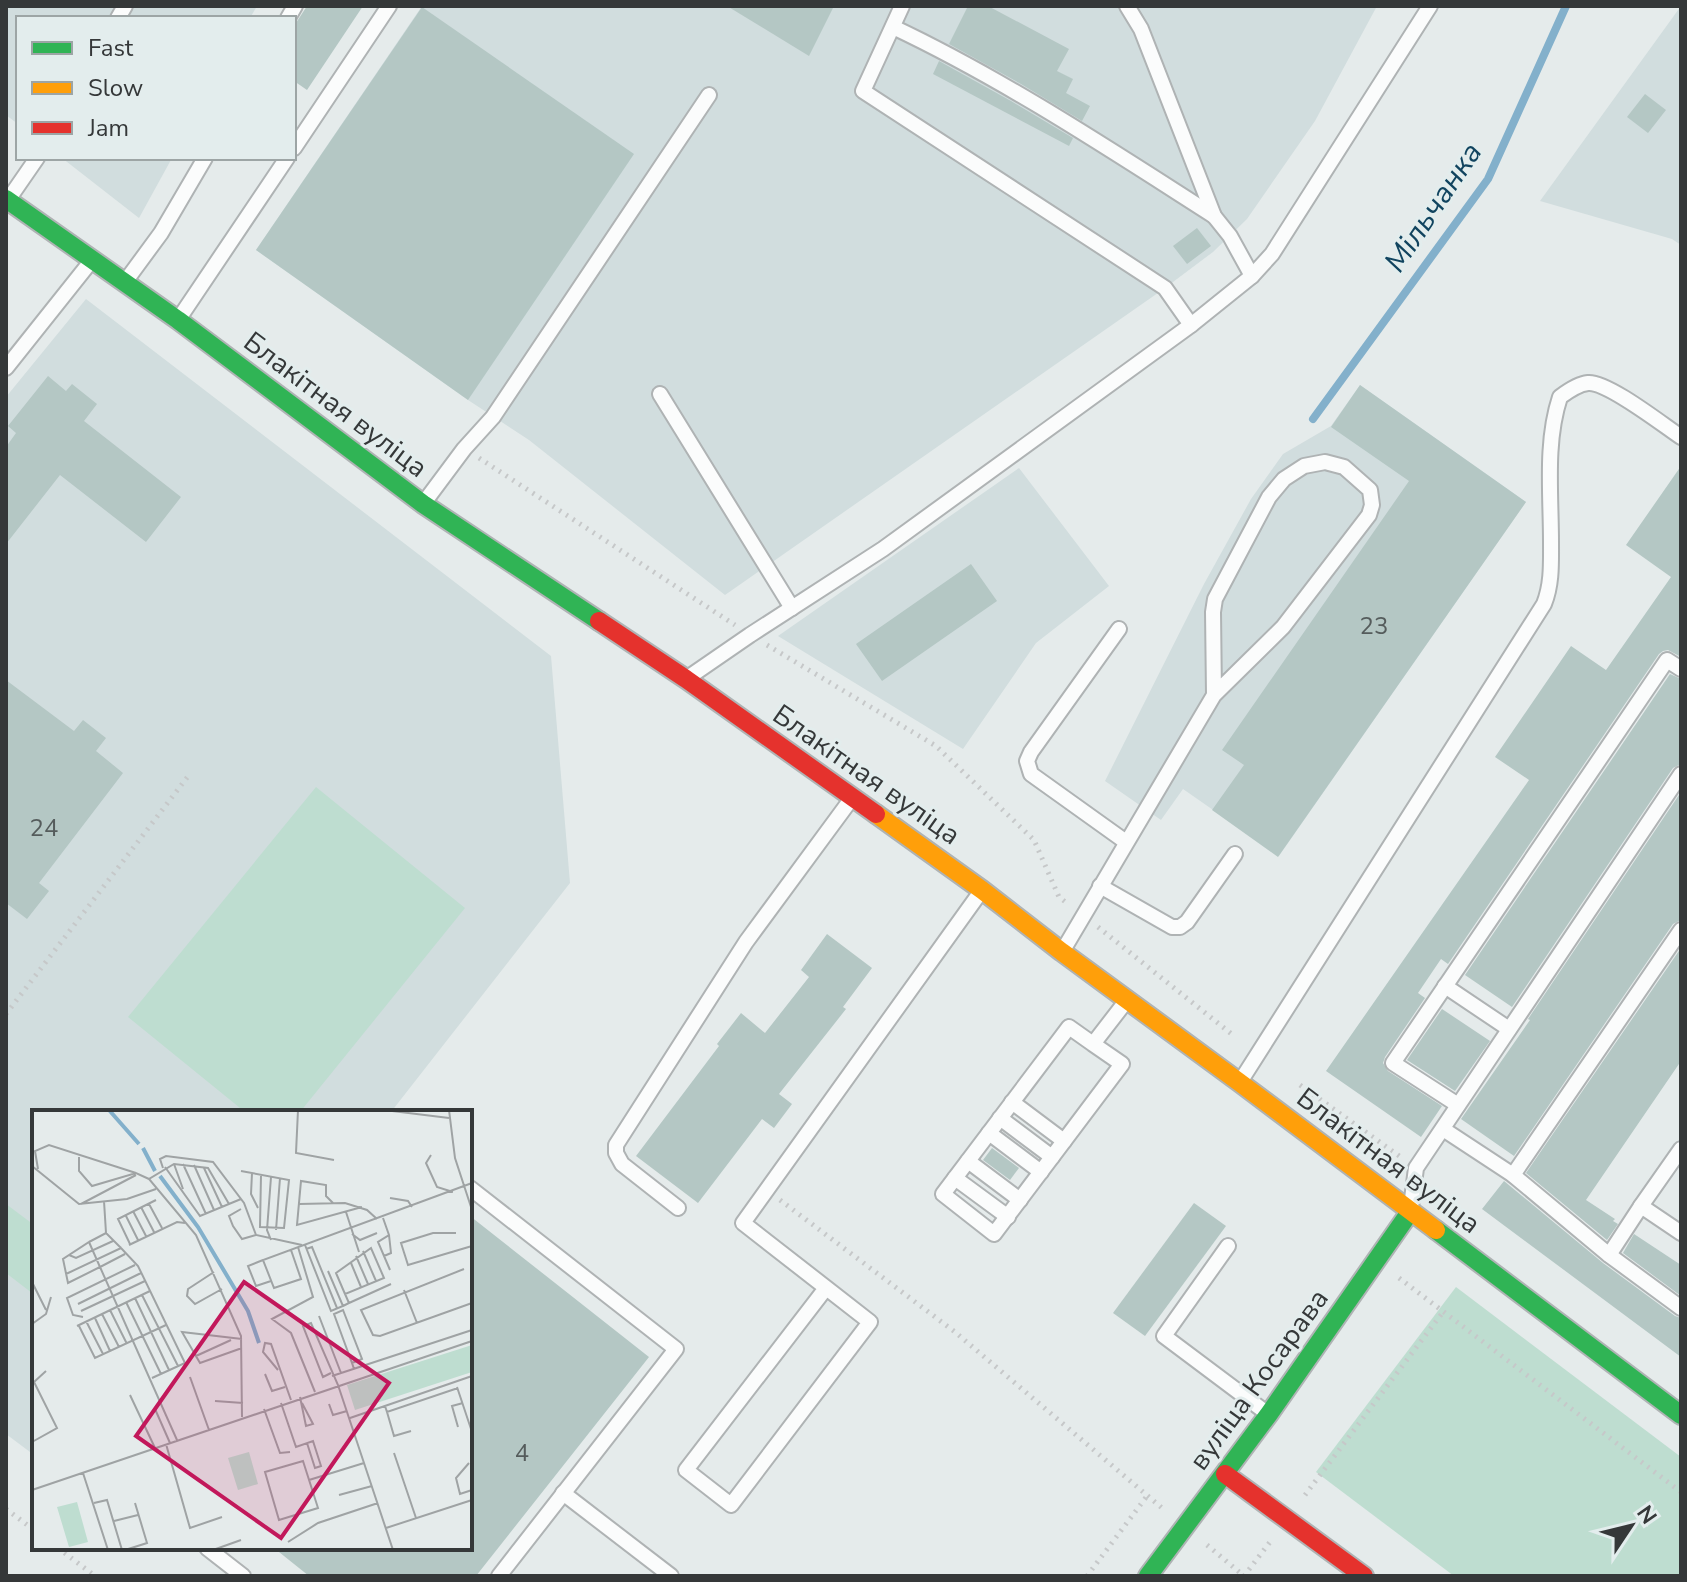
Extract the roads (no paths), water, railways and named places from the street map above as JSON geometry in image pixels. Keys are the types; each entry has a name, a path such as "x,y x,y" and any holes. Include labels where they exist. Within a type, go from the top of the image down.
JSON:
{"street":[{"name":"Блакітная вуліца","path":"7,200 178,320 423,504 686,679 982,890 1681,1415"},
{"name":"вуліца Косарава","path":"1148,1576 1269,1414 1410,1212"},
{"path":"1225,1474 1364,1576"}],"lane":[{"path":"296,145 389,6"},
{"path":"902,6 863,91 1165,288 1191,325"},
{"path":"1127,6 1141,29 1214,216 1230,236 1252,276"},
{"path":"686,679 883,549 1191,325 1252,276 1272,254 1430,6"},
{"path":"893,27 945,51 1065,121 1214,216"},
{"path":"423,504 464,449 493,417 709,95"},
{"path":"7,200 36,160"},
{"path":"125,283 161,233 204,160"},
{"path":"178,320 286,160"},
{"path":"6,368 92,260"},
{"path":"1239,1082 1544,604 1549,593 1551,567 1551,450 1554,415 1560,397 1588,383 1605,386 1681,437"},
{"path":"660,394 792,608"},
{"path":"1062,952 1214,695 1283,627 1369,515 1372,505 1370,490 1344,467 1325,462 1304,466 1284,479 1269,497 1215,599 1214,695"},
{"path":"1119,629 1027,761 1031,774 1126,842"},
{"path":"1458,1105 1393,1063 1667,660 1681,669"},
{"path":"1410,1212 1416,1168 1681,774"},
{"path":"678,1208 622,1164 616,1153 616,1145 746,942 852,798"},
{"path":"1100,886 1172,927 1180,927 1187,922 1235,854"},
{"path":"826,1288 686,1470 731,1505 870,1322 743,1223 982,890"},
{"path":"1513,1175 1681,930"},
{"path":"1445,986 1509,1029"},
{"path":"1093,1044 1127,999"},
{"path":"1069,1027 1093,1044 1122,1064 994,1234 943,1194 1069,1027"},
{"path":"1012,1102 1064,1141"},
{"path":"1000,1118 1052,1157"},
{"path":"1443,1129 1513,1175 1609,1255 1681,1308"},
{"path":"989,1133 1041,1172"},
{"path":"1609,1255 1681,1149"},
{"path":"968,1161 1020,1200"},
{"path":"955,1178 1008,1217"},
{"path":"472,1190 676,1349 499,1576"},
{"path":"1641,1206 1681,1233"},
{"path":"1228,1246 1164,1336 1269,1414"},
{"path":"563,1493 671,1576"},
{"path":"210,1550 243,1576"}],"waterway":[{"name":"Мільчанка","path":"1313,419 1488,179 1566,6"}]}
